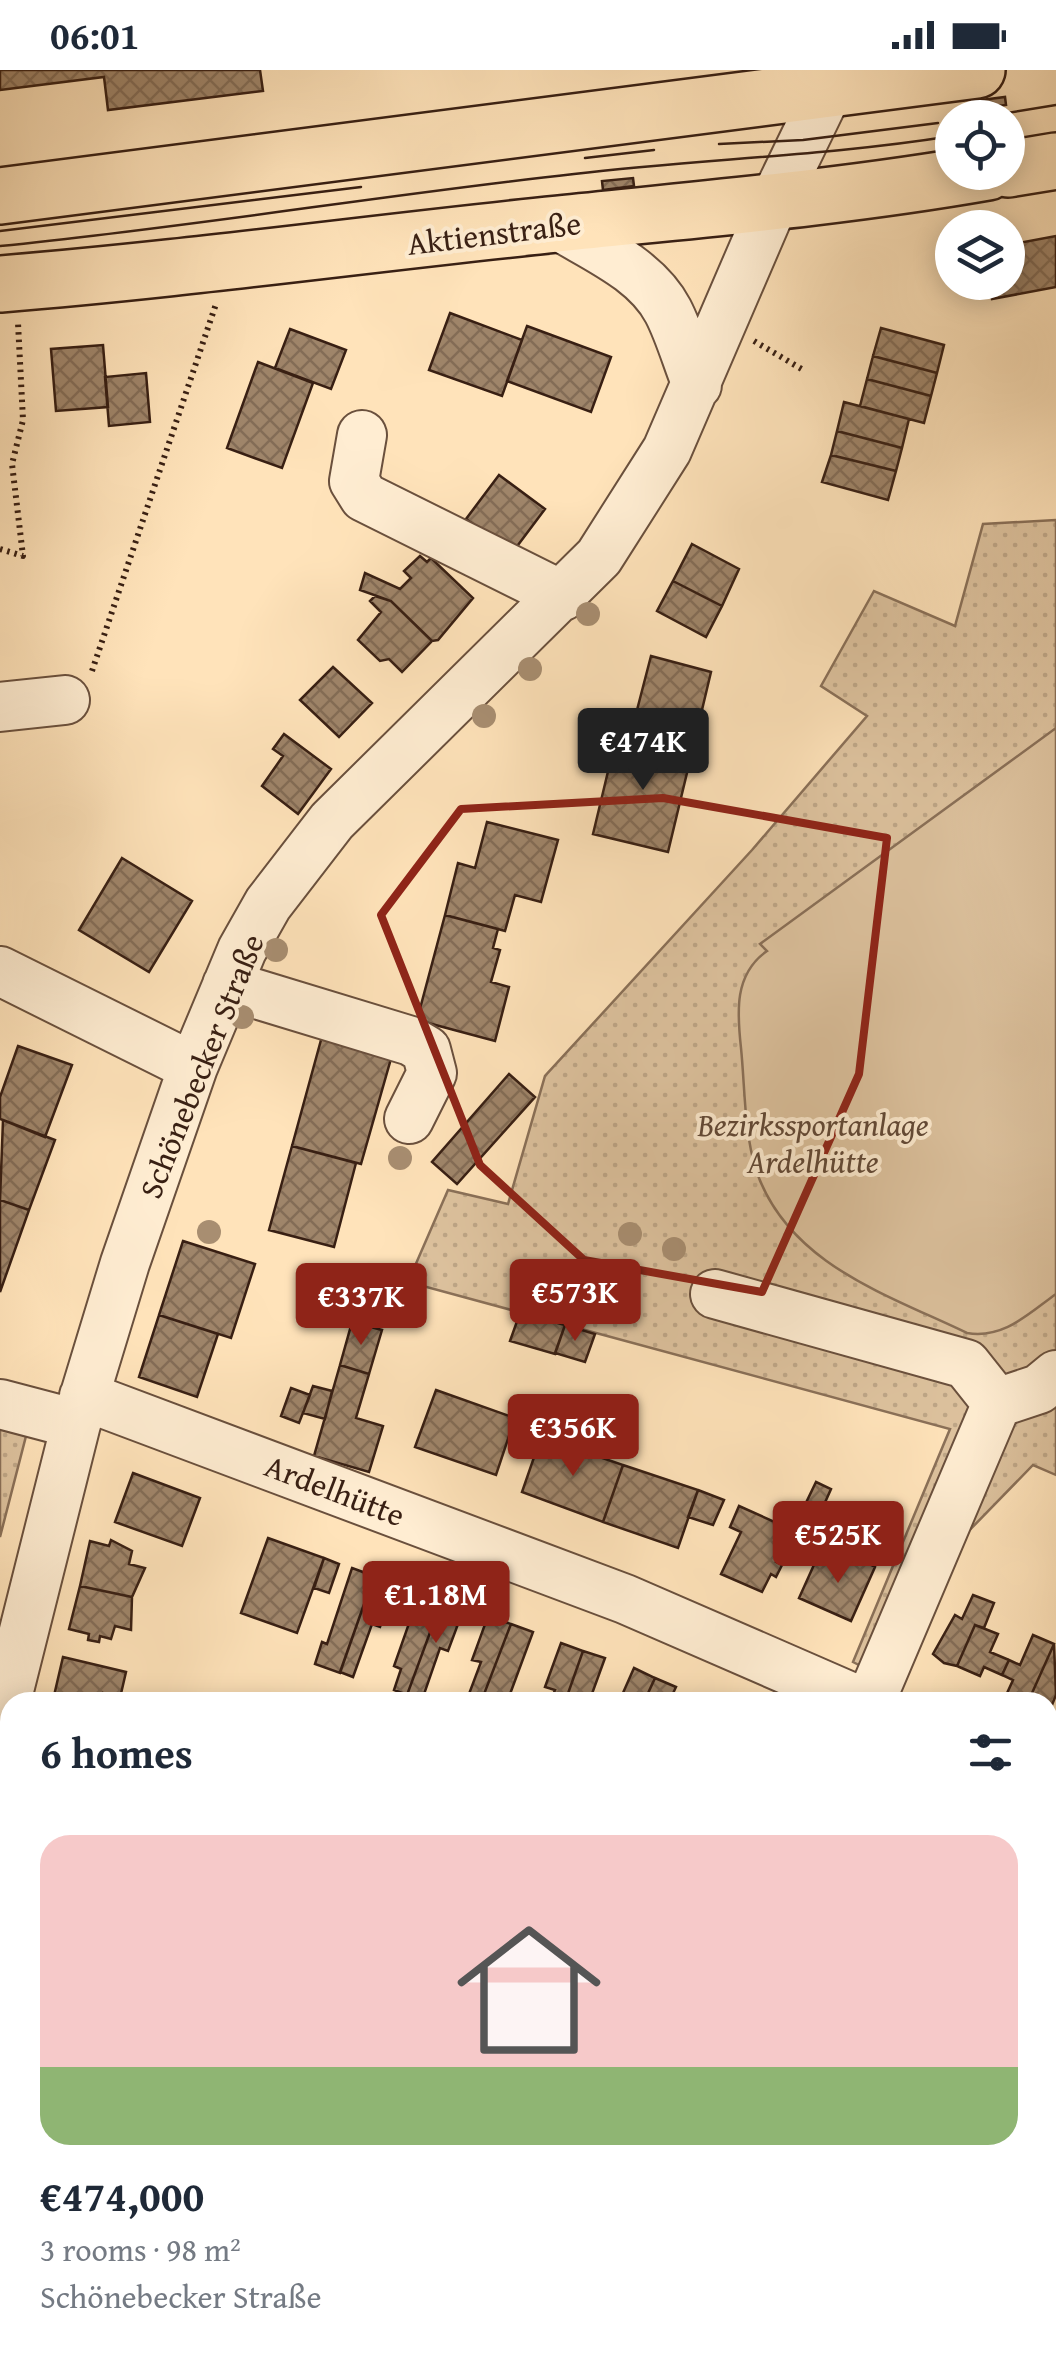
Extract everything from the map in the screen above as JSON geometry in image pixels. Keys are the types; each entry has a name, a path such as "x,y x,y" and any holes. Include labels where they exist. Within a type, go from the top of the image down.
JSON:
{"main road":[{"path":"0,196 832,80 977,70"},
{"path":"1025,166 1056,161"},
{"name":"Aktienstraße","path":"8,283 229,265 556,224 773,204 935,180"}],"street":[{"name":"Schönebecker Straße","path":"9,1692 80,1410 193,1067 227,985 268,904 332,821 599,557 652,476 832,80"},
{"path":"556,224 635,272 651,287 667,310 696,385"},
{"path":"362,435 354,482 364,497 563,596"},
{"path":"0,706 65,700"},
{"path":"0,970 193,1067"},
{"path":"227,985 426,1050 431,1080 410,1119"},
{"path":"715,1294 966,1364 997,1403"},
{"path":"874,1692 997,1403 1039,1389 1056,1375"},
{"name":"Ardelhütte","path":"0,1404 80,1410 625,1599 839,1692"}],"path":[{"path":"65,700 96,665 229,265"},
{"path":"0,550 24,556 12,464 23,420 8,283"},
{"path":"723,323 805,371"}],"highlighted area":[{"path":"663,798 887,838 859,1074 762,1292 584,1260 480,1165 381,915 461,809"}],"green space":[{"name":"Bezirkssportanlage Ardelhütte","path":"1056,520 1056,1475 1033,1465 959,1541 898,1685 853,1662 950,1429 408,1282 448,1190 508,1204 545,1076 752,850 867,716 821,686 874,591 955,626 983,524"},
{"path":"1056,728 1056,1294 1004,1329 967,1333 843,1272 791,1230 771,1202 756,1170 749,1140 740,995 748,971 767,951 760,944"},
{"path":"0,1431 26,1436 0,1537"}],"building":[{"path":"0,70 260,70 263,91 108,110 104,77 0,90"},
{"path":"633,178 634,186 603,190 602,181"},
{"path":"1056,236 1056,287 1025,293 1025,242"},
{"path":"450,313 522,340 502,396 429,370"},
{"path":"527,326 611,357 591,412 507,381"},
{"path":"881,328 944,345 937,373 873,356"},
{"path":"290,329 346,350 331,389 275,368"},
{"path":"103,345 108,407 56,411 51,349"},
{"path":"873,356 937,373 931,396 867,379"},
{"path":"258,362 313,383 282,468 227,448"},
{"path":"146,373 150,422 109,426 105,377"},
{"path":"867,379 931,396 924,423 860,406"},
{"path":"844,402 909,419 902,448 837,431"},
{"path":"837,431 902,448 896,471 831,455"},
{"path":"831,455 896,471 888,500 822,482"},
{"path":"499,475 545,509 512,553 466,519"},
{"path":"692,544 739,569 722,606 673,581"},
{"path":"420,556 427,562 431,558 473,598 438,640 432,641 391,601 360,590 365,573 400,589 411,578 404,571"},
{"path":"673,581 722,606 706,637 657,611"},
{"path":"375,596 391,601 432,641 402,672 389,659 380,661 358,640 381,612 370,601"},
{"path":"651,656 711,672 692,752 630,737"},
{"path":"333,667 372,703 339,737 300,700"},
{"path":"284,734 331,769 298,814 262,786 283,756 273,749"},
{"path":"617,734 692,752 668,852 593,834"},
{"path":"487,822 558,840 541,902 515,895 505,931 445,915 458,863 475,868"},
{"path":"122,858 192,901 149,972 79,930"},
{"path":"445,915 498,929 493,948 500,950 491,982 509,987 495,1041 417,1020"},
{"path":"324,1029 394,1048 361,1164 292,1146"},
{"path":"18,1046 72,1065 45,1137 0,1119 0,1097"},
{"path":"509,1074 535,1097 457,1184 432,1162"},
{"path":"3,1120 55,1140 29,1210 0,1200"},
{"path":"292,1146 356,1163 334,1247 269,1230"},
{"path":"0,1200 29,1210 0,1292"},
{"path":"183,1241 255,1264 231,1338 159,1315"},
{"path":"520,1313 565,1325 555,1354 510,1341"},
{"path":"159,1315 218,1334 197,1397 139,1377"},
{"path":"352,1322 382,1330 369,1374 340,1365"},
{"path":"565,1325 595,1334 585,1362 555,1353"},
{"path":"340,1365 369,1374 356,1418 383,1426 369,1472 314,1456"},
{"path":"313,1386 332,1391 325,1419 303,1413"},
{"path":"291,1388 310,1395 299,1423 281,1416"},
{"path":"436,1390 515,1418 496,1475 415,1447"},
{"path":"541,1437 623,1465 603,1522 522,1492"},
{"path":"623,1465 698,1490 678,1548 603,1522"},
{"path":"133,1473 200,1498 182,1546 115,1522"},
{"path":"816,1482 831,1489 818,1518 802,1511"},
{"path":"698,1490 724,1500 713,1525 688,1517"},
{"path":"739,1506 797,1532 787,1552 782,1549 776,1562 782,1565 776,1577 771,1574 762,1592 721,1574 741,1532 730,1527"},
{"path":"268,1538 324,1558 297,1633 241,1613"},
{"path":"111,1540 132,1551 129,1564 145,1568 132,1597 80,1586 90,1541 109,1546"},
{"path":"849,1554 875,1567 851,1621 799,1598 818,1556 843,1567"},
{"path":"324,1558 339,1564 329,1593 314,1588"},
{"path":"352,1568 374,1576 340,1673 315,1664 322,1642 327,1644"},
{"path":"374,1576 396,1583 380,1627 372,1624 353,1677 340,1672"},
{"path":"80,1586 132,1597 131,1630 115,1626 111,1639 100,1636 99,1642 88,1640 89,1634 69,1629"},
{"path":"420,1592 442,1600 408,1692 394,1690 401,1669 394,1666"},
{"path":"973,1595 994,1603 984,1628 975,1625 957,1666 944,1663 933,1654 955,1615 962,1619"},
{"path":"442,1600 464,1608 448,1651 440,1648 425,1692 408,1692"},
{"path":"488,1616 511,1624 485,1692 470,1692 481,1662 472,1660"},
{"path":"511,1624 533,1632 511,1692 485,1692"},
{"path":"975,1625 998,1634 990,1652 1009,1660 1002,1675 984,1667 980,1676 957,1666"},
{"path":"1033,1635 1054,1644 1032,1692 1008,1692 1013,1680 1002,1675 1009,1660 1020,1665"},
{"path":"561,1643 583,1651 569,1692 545,1687"},
{"path":"1054,1644 1056,1692 1032,1692"},
{"path":"583,1651 605,1658 593,1692 569,1692"},
{"path":"63,1657 126,1672 121,1692 55,1692"},
{"path":"634,1668 655,1678 649,1692 623,1692"},
{"path":"655,1678 676,1687 674,1692 649,1692"}],"tram line":[{"path":"1025,110 1056,105"},
{"path":"719,144 803,140 935,123"},
{"path":"0,246 574,174 935,138"},
{"path":"585,158 654,150"},
{"path":"0,231 361,187"}]}
